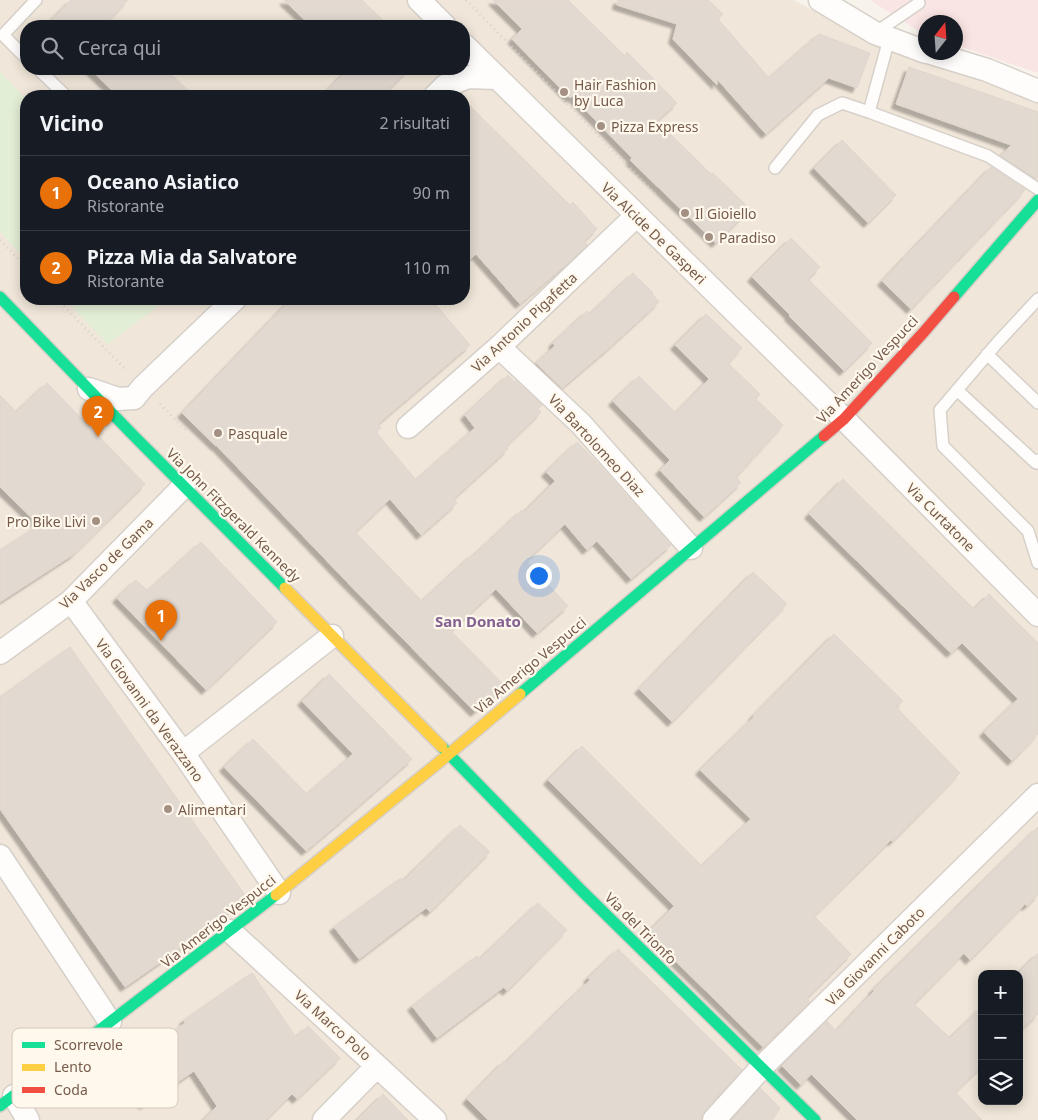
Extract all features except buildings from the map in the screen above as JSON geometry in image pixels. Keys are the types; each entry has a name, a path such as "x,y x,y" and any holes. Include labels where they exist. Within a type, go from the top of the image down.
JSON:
{"street":[{"path":"419,0 439,20"},
{"path":"820,0 882,36 918,49"},
{"name":"Via Alcide De Gasperi","path":"470,51 844,420"},
{"path":"954,60 987,70 1038,91"},
{"path":"444,84 468,77 497,78"},
{"name":"Via Amerigo Vespucci","path":"102,1028 279,893 449,754 844,420 923,333 1038,200"},
{"name":"Via Antonio Pigafetta","path":"408,427 499,347 636,216"},
{"name":"Via John Fitzgerald Kennedy","path":"0,297 131,433 449,754"},
{"path":"131,433 127,416 138,392 229,305"},
{"name":"Via Bartolomeo Diaz","path":"499,347 581,424 691,548"},
{"path":"89,389 118,399 138,392"},
{"name":"Via Curtatone","path":"844,420 1038,615"},
{"name":"Via Vasco de Gama","path":"0,653 71,601 184,486"},
{"name":"Via Giovanni da Verazzano","path":"71,601 183,753 279,893"},
{"path":"183,753 332,636"},
{"name":"Via del Trionfo","path":"449,754 582,891 815,1120"},
{"name":"Via Giovanni Caboto","path":"714,1120 762,1068 1038,795"},
{"path":"0,856 110,1022"},
{"name":"Via Marco Polo","path":"230,931 435,1120"},
{"path":"324,1120 377,1066"},
{"path":"15,1108 28,1120"}],"lane":[{"path":"20,52 3,35 36,0"},
{"path":"870,112 882,36 919,3"},
{"path":"44,75 60,90"},
{"path":"775,168 818,115 842,103 988,156 1038,189"},
{"path":"1038,299 987,354 940,410 943,446 1028,531 1038,563"},
{"path":"987,354 1038,403"},
{"path":"958,390 1036,463 1038,460"}],"path":[{"path":"0,240 20,261"},
{"path":"62,305 138,392 186,431"}],"shaded area":[{"path":"0,0 794,0 873,44 918,58 918,60 924,60 1038,96 1038,1120 0,1120"},
{"path":"870,0 1038,0 1038,73 963,47 963,15 918,15 918,31"}],"green space":[{"path":"0,72 20,93 20,254 0,232"},
{"path":"70,305 159,305 108,344"}],"traffic: fast":[{"path":"954,297 1038,200"},
{"path":"0,297 131,433 285,588"},
{"path":"520,694 824,436"},
{"path":"442,747 582,891 815,1120"},
{"path":"102,1028 276,895"},
{"path":"0,1106 12,1097"}],"traffic: slow":[{"path":"285,588 442,747"},
{"path":"276,895 520,694"}],"traffic: jam":[{"path":"824,436 844,419 954,297"}],"place":[{"name":"Hair Fashion by Luca","path":"564,92"},
{"name":"Pizza Express","path":"601,126"},
{"name":"Il Gioiello","path":"685,213"},
{"name":"Paradiso","path":"709,237"},
{"name":"Pasquale","path":"218,433"},
{"name":"Pizza Mia da Salvatore","path":"98,437"},
{"name":"Pro Bike Livi","path":"96,521"},
{"name":"Oceano Asiatico","path":"161,641"},
{"name":"Alimentari","path":"168,809"}],"district":[{"name":"San Donato","path":"478,621"}]}
